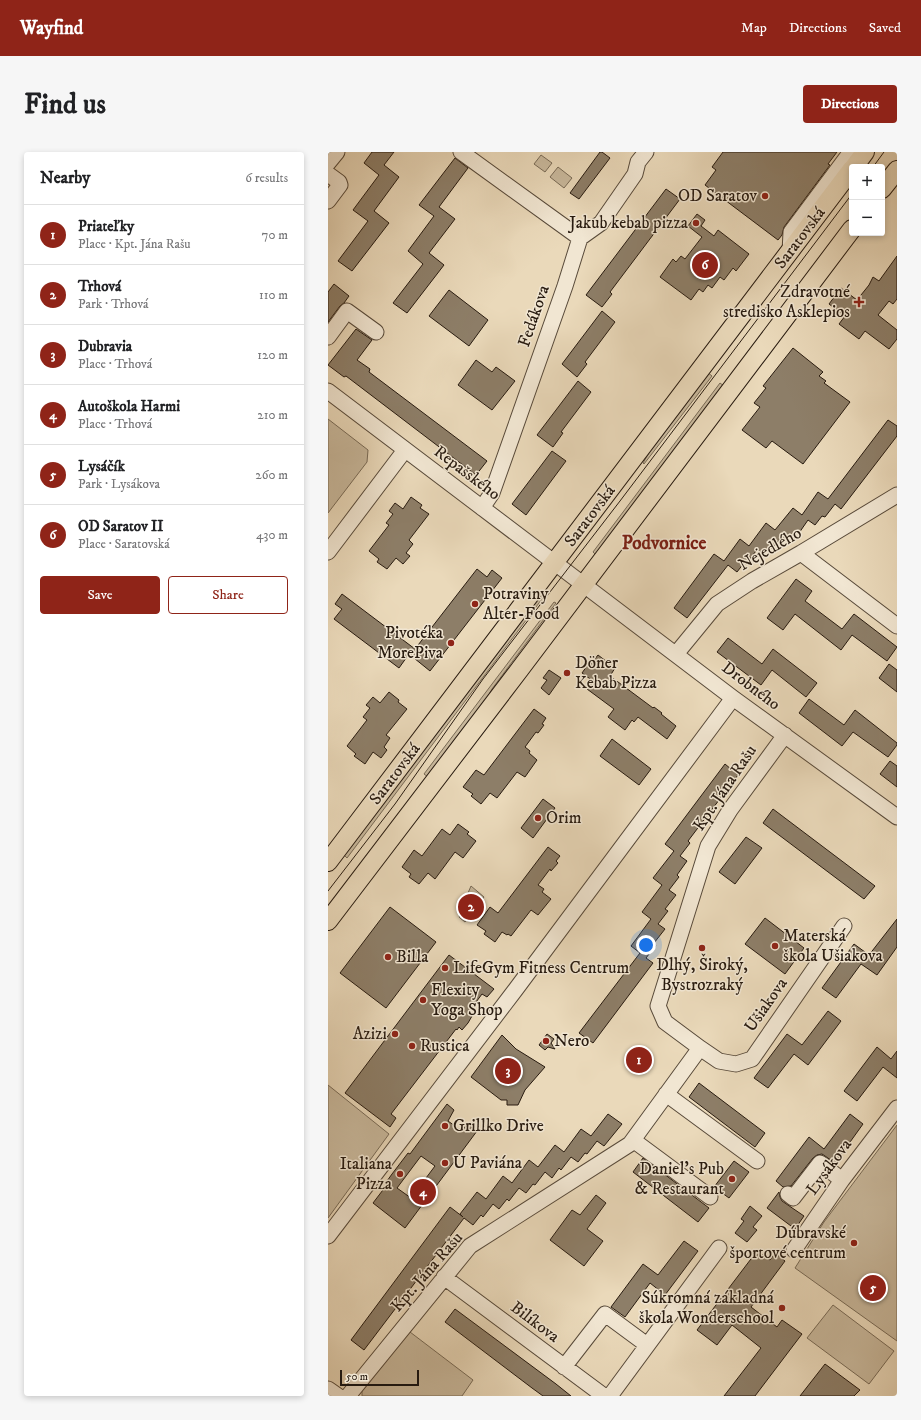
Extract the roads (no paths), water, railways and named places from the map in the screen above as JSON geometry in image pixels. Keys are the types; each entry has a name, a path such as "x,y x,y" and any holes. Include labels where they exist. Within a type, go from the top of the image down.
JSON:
{"main road":[{"name":"Saratovská","path":"328,862 858,161"},
{"path":"885,185 897,170"},
{"name":"Saratovská","path":"328,921 485,717 849,233"}],"street":[{"path":"328,163 337,152"},
{"path":"461,152 580,238 601,223 635,174 638,162 646,152"},
{"path":"328,174 339,182 340,185 328,201"},
{"name":"Fedákova","path":"482,508 492,493 565,286 580,238"},
{"path":"328,337 347,311 376,332"},
{"name":"Repašského","path":"328,391 584,584"},
{"path":"328,552 405,450"},
{"name":"Nejedlého","path":"676,654 717,604 752,581 897,495"},
{"path":"801,553 897,626"},
{"name":"Drobného","path":"584,584 733,698 897,817"},
{"path":"328,1236 516,989 733,698"},
{"name":"Kpt. Jána Rašu","path":"348,1396 470,1246 630,1144 700,1048 665,1022 658,1006 708,846 730,810 785,735"},
{"name":"Ušiakova","path":"700,1048 719,1061 736,1064 752,1059 844,926"},
{"path":"666,1094 757,1161"},
{"name":"Lysákova","path":"794,1250 842,1180 897,1108"},
{"path":"633,1140 710,1197"},
{"path":"788,1194 793,1198 820,1163 842,1180"},
{"path":"610,1396 719,1248"},
{"name":"Bilíkova","path":"444,1278 604,1396"},
{"path":"564,1366 605,1314 647,1345"},
{"path":"328,1389 338,1396"}],"tram line":[{"path":"875,164 884,152"},
{"path":"328,891 395,804 483,679 620,501 849,198"}],"place":[{"name":"OD Saratov","path":"765,196"},
{"name":"Jakub kebab pizza","path":"696,223"},
{"name":"OD Saratov II","path":"705,265"},
{"name":"Zdravotné stredisko Asklepios","path":"859,302"},
{"name":"Potraviny Alter-Food","path":"475,604"},
{"name":"Pivotéka MorePiva","path":"451,643"},
{"name":"Döner Kebab Pizza","path":"567,673"},
{"name":"Orim","path":"538,818"},
{"name":"Trhová","path":"471,907"},
{"name":"Materská škola Ušiakova","path":"775,946"},
{"name":"Dlhý, Široký, Bystrozraký","path":"702,948"},
{"name":"Billa","path":"388,957"},
{"name":"LifeGym Fitness Centrum","path":"445,968"},
{"name":"Flexity Yoga Shop","path":"423,1000"},
{"name":"Azizi","path":"395,1034"},
{"name":"Nero","path":"546,1041"},
{"name":"Rustica","path":"412,1046"},
{"name":"Priateľky","path":"639,1060"},
{"name":"Dubravia","path":"508,1071"},
{"name":"Grillko Drive","path":"445,1126"},
{"name":"U Paviána","path":"445,1163"},
{"name":"Italiana Pizza","path":"400,1174"},
{"name":"Daniel's Pub & Restaurant","path":"732,1179"},
{"name":"Autoškola Harmi","path":"423,1192"},
{"name":"Dúbravské športové centrum","path":"854,1243"},
{"name":"Lysáčík","path":"873,1288"},
{"name":"Súkromná základná škola Wonderschool","path":"782,1308"}],"district":[{"name":"Podvornice","path":"664,543"}]}
